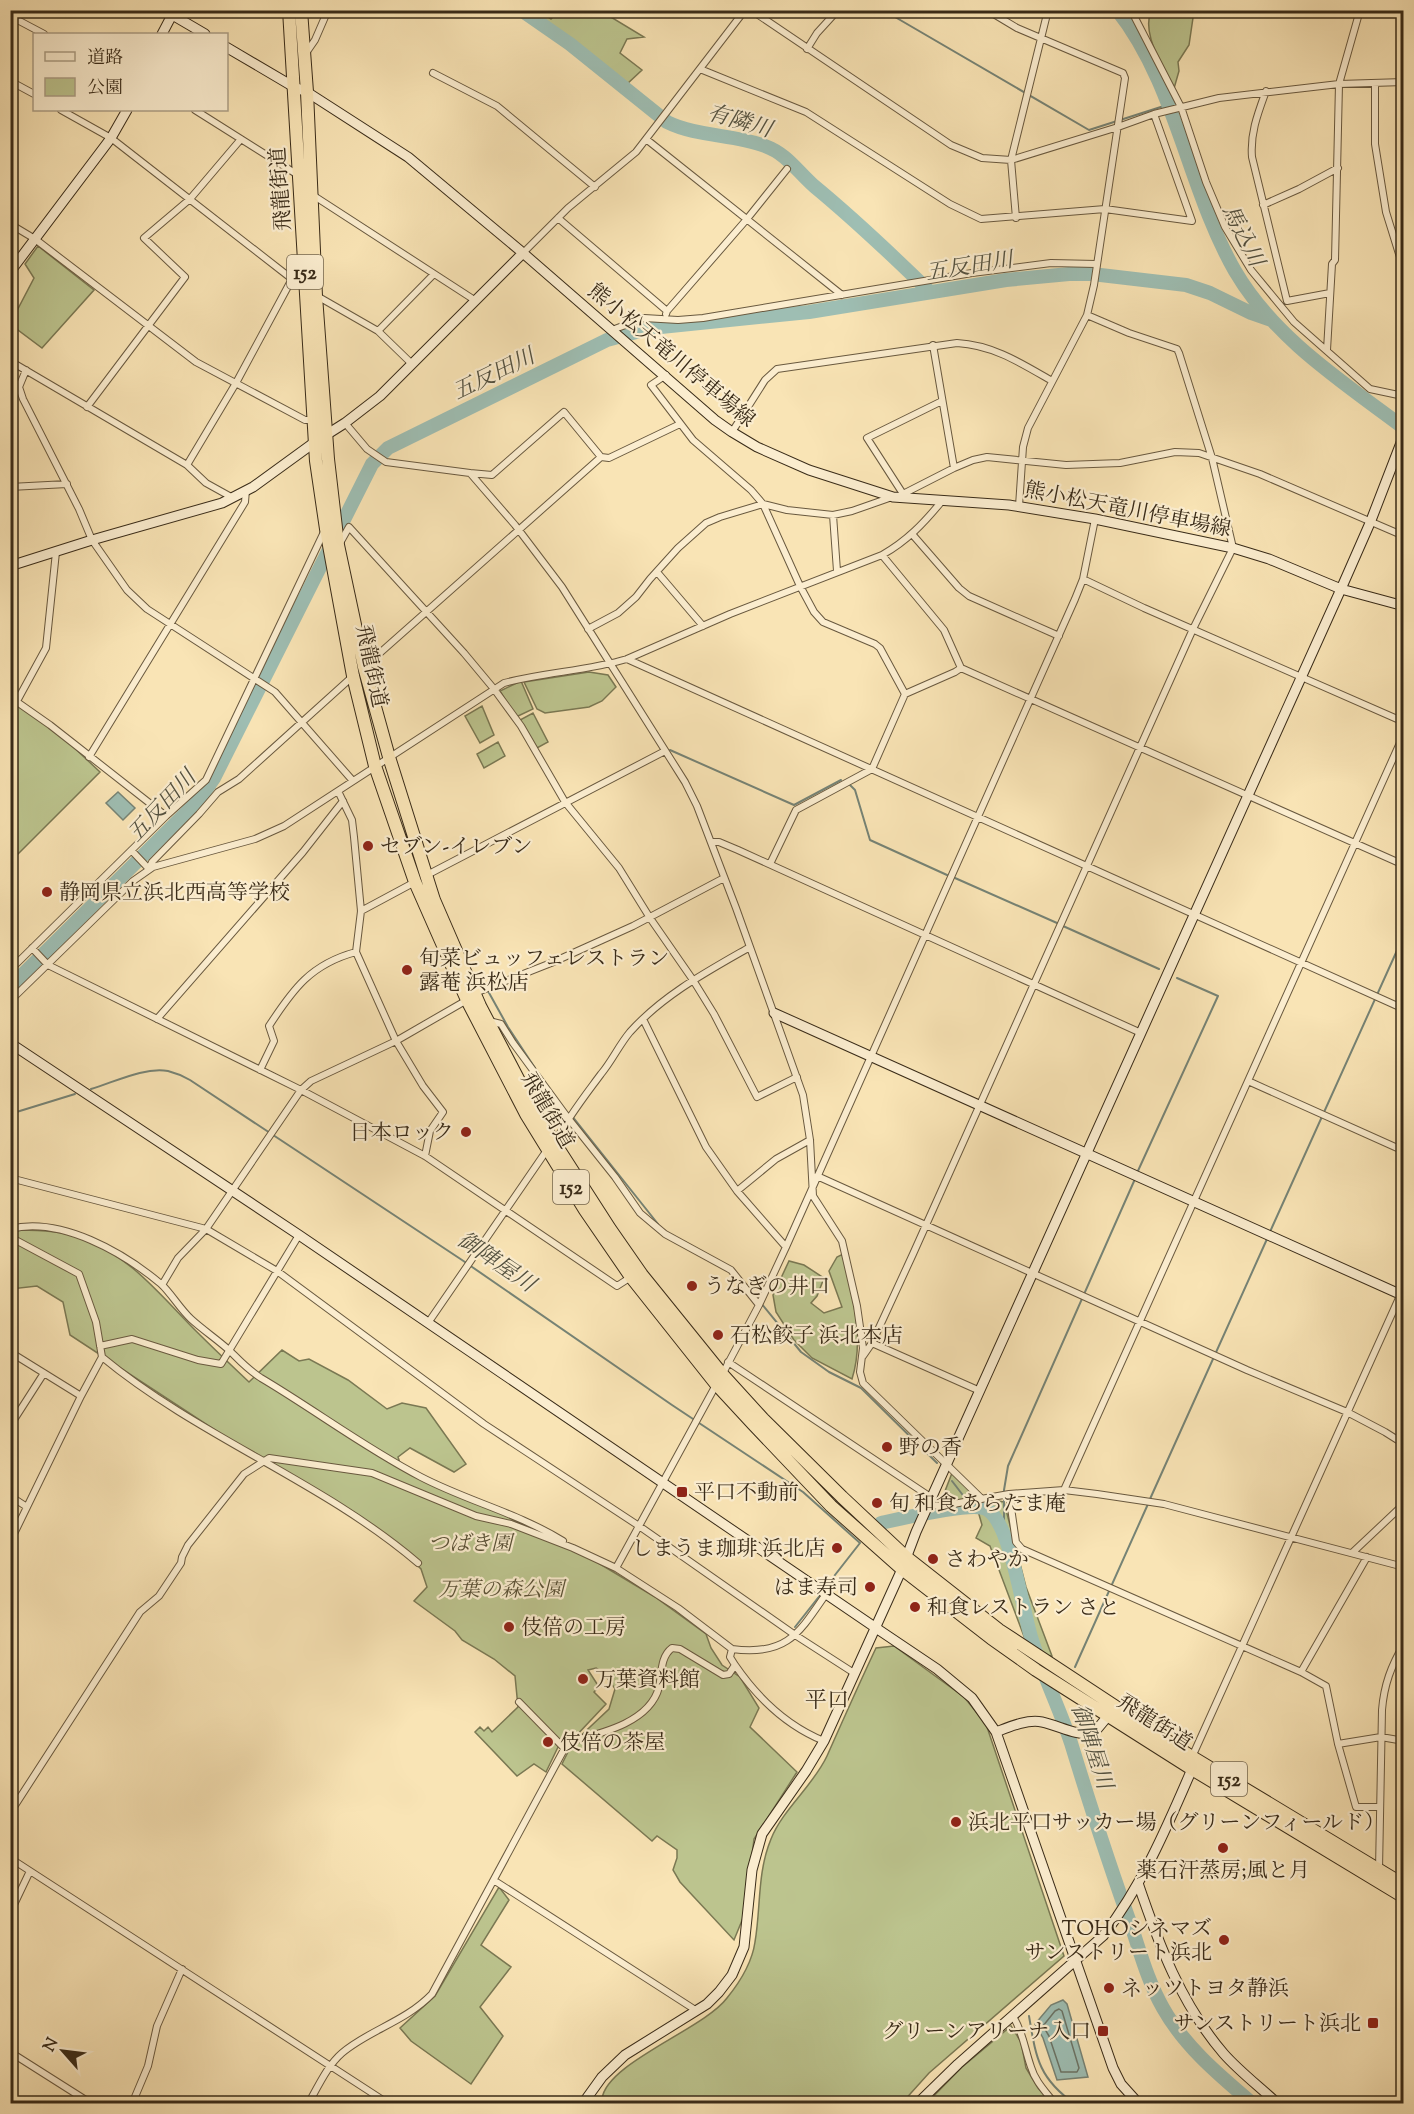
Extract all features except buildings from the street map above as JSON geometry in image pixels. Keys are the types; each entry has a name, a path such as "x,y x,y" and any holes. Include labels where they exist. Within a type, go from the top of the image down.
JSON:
{"highway":[{"name":"飛龍街道","path":"289,10 314,420 321,439 339,546 364,667 421,879"},
{"name":"飛龍街道","path":"301,10 307,92 326,531 353,676 375,766 421,879 434,900 471,996 526,1114 719,1379 906,1557 999,1630 1057,1667 1192,1763 1404,1897"},
{"name":"飛龍街道","path":"471,996 488,1021 551,1146 631,1277 831,1506 902,1569 1036,1670 1108,1716 1404,1885"}],"street":[{"path":"304,56 315,40 328,10"},
{"path":"10,566 222,503 246,490 345,423 380,396 558,218 625,163 745,10"},
{"path":"751,10 951,145 982,158 1011,160 1154,114 1219,98 1339,84 1404,82"},
{"path":"807,49 817,33 838,10"},
{"path":"987,10 1017,28 1123,73 1125,78 1094,285 1087,315 1028,428 1021,460 1019,506"},
{"path":"1016,218 1011,160 1048,10"},
{"path":"1131,10 1179,108 1225,227 1251,270 1294,322 1370,389 1403,395 1401,404 1404,405"},
{"path":"1327,350 1332,264 1335,260 1339,84 1360,10"},
{"path":"162,33 170,12 203,33"},
{"path":"10,16 42,33"},
{"name":"熊小松天竜川停車場線","path":"228,48 294,87 307,92 408,157 732,432 757,447 809,470 892,497 904,496 1019,506 1095,519 1233,548 1269,559 1341,589 1404,606"},
{"path":"700,69 806,112 950,204 981,219 1016,218 1105,209 1192,221 1154,114"},
{"path":"433,73 497,105 595,187"},
{"path":"10,81 33,93"},
{"path":"1376,84 1375,144 1386,212 1404,270"},
{"path":"1266,91 1255,120 1251,140 1252,157 1287,301 1330,293"},
{"path":"63,111 111,138 291,279 306,287"},
{"path":"10,272 111,138 125,111"},
{"path":"197,111 298,175"},
{"path":"87,407 185,277 144,238 190,199 241,139"},
{"path":"646,139 842,296"},
{"path":"1263,205 1338,168"},
{"path":"613,331 644,318 666,315 787,169"},
{"path":"310,194 476,301"},
{"path":"558,218 666,315 678,320 842,296 972,273 1051,263 1096,264"},
{"path":"10,224 35,238 196,362 304,420 314,420"},
{"path":"378,331 434,274"},
{"path":"186,465 236,383 291,279"},
{"path":"316,296 378,331 412,364"},
{"path":"861,1359 872,1342 1193,629 1233,548 1212,458 1177,349 1087,315"},
{"path":"732,432 765,380 777,369 957,343 991,348 1052,381"},
{"path":"933,345 954,468"},
{"path":"10,361 186,465 206,483 232,498"},
{"path":"26,370 19,387 23,399 67,484 92,540 127,590 147,609 275,692 353,781"},
{"path":"666,375 651,385 680,424 706,453 751,490 763,504 814,612 823,622 880,648 905,694"},
{"path":"942,401 867,438 904,496 954,468 987,457 1066,465 1120,463 1175,452 1199,453 1260,474 1404,536"},
{"path":"345,423 381,460 400,465 492,475 564,412 601,457 609,458 680,424"},
{"path":"584,2103 602,2078 625,2055 651,2037 697,2011 719,1992 738,1964 746,1939 752,1870 760,1840 770,1821 806,1771 824,1741 876,1628 930,1501 1341,589 1370,523 1404,435"},
{"path":"364,667 601,457"},
{"path":"470,473 520,531 562,587 689,790 711,842 803,1095 810,1140 813,1196 842,1240 863,1348 860,1372 863,1383 981,1498"},
{"path":"10,487 67,484"},
{"path":"89,757 244,502 246,490"},
{"path":"588,629 618,613 636,597 678,548 706,524 763,504 787,510 834,515 892,497"},
{"path":"148,866 255,839 284,826 504,683 627,659 800,586 882,555 898,546 912,534 942,501"},
{"path":"834,515 837,571"},
{"path":"616,1568 760,1303 818,1176 1059,636 1083,579 1095,519"},
{"path":"339,546 349,527 494,689 521,726 565,802 619,868 693,980 714,1014 757,1097 797,1077"},
{"path":"10,970 34,951 134,853 166,816 206,780 326,531"},
{"path":"912,534 958,588 969,596 1059,636"},
{"path":"17,700 46,648 56,552"},
{"path":"882,555 944,630 961,668 1404,865"},
{"path":"657,572 703,626"},
{"path":"1083,579 1404,722"},
{"path":"627,659 1404,1009"},
{"path":"770,864 796,810 872,769 905,694 961,668"},
{"path":"10,1001 46,963 152,862 218,792 239,779 353,676"},
{"path":"10,697 17,700 166,816"},
{"path":"1064,1490 1404,734"},
{"path":"361,911 665,751"},
{"path":"338,791 352,820 361,911 356,952 396,1041 423,1086 443,1112 430,1131 425,1156"},
{"path":"157,1019 303,852 343,801"},
{"path":"711,842 719,842 770,864 1141,1033"},
{"path":"134,853 148,866"},
{"path":"162,1285 178,1258 206,1229 301,1090 311,1081 396,1041 471,996 650,918 724,878"},
{"path":"428,1323 568,1118 629,1034 643,1019 693,980 750,947"},
{"path":"34,951 46,963 301,1090 425,1156 617,1286 631,1277"},
{"path":"260,1070 274,1041 269,1026 289,996 302,981 323,964 356,952"},
{"path":"774,1013 1193,1202 1402,1293 1291,1537 1155,1851 1137,1887 1103,1936 917,2103"},
{"path":"643,1019 706,1148 737,1191 786,1246"},
{"path":"488,1021 501,1024 640,1213 665,1234 730,1270 760,1303"},
{"path":"10,1043 299,1235 876,1628 937,1670 972,1698 996,1732 1113,2068 1121,2084 1139,2103"},
{"path":"1248,1081 1404,1150"},
{"path":"737,1191 776,1159 810,1140"},
{"path":"818,1176 1347,1413 1404,1444"},
{"path":"10,1178 206,1229 278,1271 484,1424 639,1526 795,1635 854,1673"},
{"path":"10,1229 20,1227 52,1229 81,1235 123,1257 162,1285 191,1319 243,1366 394,1463 424,1479 538,1525 573,1548"},
{"path":"100,1346 132,1339 198,1360 221,1364 299,1235"},
{"path":"10,1237 79,1274 96,1322 102,1357 10,1542"},
{"path":"872,1342 980,1391"},
{"path":"10,1352 81,1396"},
{"path":"102,1357 133,1383 179,1413 328,1497 418,1563"},
{"path":"728,1362 930,1501 942,1506 1009,1494 1064,1490 1154,1502 1404,1567"},
{"path":"10,1426 44,1373"},
{"path":"10,1813 140,1612 159,1596 182,1563 182,1557 188,1545 244,1474 268,1458 372,1473 476,1516 511,1524 573,1548 616,1568 678,1608 732,1649 762,1651 777,1648 805,1625 826,1594"},
{"path":"1009,1494 1016,1542 1022,1549 1301,1672 1326,1686 1338,1744 1356,1807 1380,1807"},
{"path":"10,1496 27,1507"},
{"path":"1352,1553 1404,1504"},
{"path":"1301,1672 1367,1557"},
{"path":"1379,1870 1380,1737 1384,1691 1389,1670 1404,1644"},
{"path":"308,2103 341,2054 351,2046 411,2013 432,1994 568,1742 612,1729 647,1709 656,1695 665,1655 672,1648 680,1649 723,1675 729,1674 735,1665"},
{"path":"732,1649 730,1657 753,1691 798,1729 824,1741"},
{"path":"519,1702 565,1749"},
{"path":"996,1732 1014,1725 1039,1721 1081,1735 1093,1734 1108,1716"},
{"path":"1338,1744 1380,1737 1404,1741"},
{"path":"10,1858 389,2103"},
{"path":"10,1912 30,1871"},
{"path":"495,1881 697,2011"},
{"path":"1137,1887 1172,1973 1199,2021 1226,2055 1278,2103"},
{"path":"132,2103 148,2066 157,2026 182,1970"},
{"path":"1013,2016 1022,2032 1031,2069 1041,2087 1055,2103"},
{"path":"10,2052 92,2103"}],"green space":[{"path":"527,11 539,11 551,19 559,11 601,11 644,37 627,39 620,53 642,70 627,84"},
{"path":"1151,11 1194,11 1189,45 1178,62 1179,71 1173,92 1151,41 1149,20"},
{"path":"38,246 94,290 42,348 10,324 34,278 25,264"},
{"path":"589,672 608,675 616,687 602,701 589,707 545,713 537,709 524,682"},
{"path":"521,681 533,709 516,717 500,691"},
{"path":"11,702 50,725 100,772 11,861"},
{"path":"482,706 494,735 480,743 465,716"},
{"path":"533,713 548,742 537,748 520,720"},
{"path":"498,742 505,756 484,768 477,754"},
{"path":"10,1231 50,1231 72,1235 97,1244 113,1254 143,1277 249,1382 282,1350 299,1361 309,1359 348,1380 387,1409 402,1403 426,1408 466,1464 454,1472 410,1448 398,1457 402,1469 540,1528 655,1597 706,1634 711,1648 722,1665 740,1677 759,1708 750,1727 797,1772 754,1839 745,1913 734,1940 680,1882 673,1870 677,1850 657,1836 652,1841 562,1764 572,1744 609,1709 615,1689 604,1674 596,1668 588,1670 599,1687 594,1692 606,1704 573,1739 559,1745 546,1772 534,1764 517,1776 475,1732 480,1727 484,1731 488,1727 492,1732 518,1707 515,1676 494,1659 462,1640 455,1631 414,1601 427,1587 421,1569 392,1541 330,1497 244,1449 70,1335 63,1302 37,1286 11,1289"},
{"path":"843,1254 856,1316 856,1364 852,1379 812,1358 794,1340 776,1312 773,1295 789,1261 804,1265 824,1278 817,1296 811,1303 824,1313 842,1307 829,1271 837,1257"},
{"path":"952,1473 981,1498 1004,1502 1026,1587 1052,1656 1048,1656 1025,1639 990,1546 976,1538 982,1525 978,1511 940,1504"},
{"path":"894,1646 964,1697 986,1724 1064,1956 929,2073 902,2103 607,2104 602,2099 608,2086 620,2072 715,2010 741,1979 753,1950 763,1865 776,1828 821,1767 876,1648"},
{"path":"499,1887 509,1900 481,1945 511,1967 480,2007 503,2036 471,2084 411,2041 400,2028 435,1996"},
{"path":"1011,2026 1021,2042 1026,2068 1038,2088 1051,2103 926,2104 961,2068"}],"water":[{"path":"118,792 135,808 123,820 106,803"},
{"path":"1063,2000 1067,2004 1088,2077 1057,2080 1043,2038 1035,2024 1051,2005"}],"waterway":[{"name":"有隣川","path":"521,10 570,44 667,122 679,127 741,139 773,149 873,237 929,291"},
{"path":"883,10 1089,130 1167,105"},
{"name":"馬込川","path":"1117,10 1137,39 1154,70 1219,239 1235,271 1251,295 1269,317 1311,357 1404,428"},
{"name":"五反田川","path":"10,987 199,800 214,778 372,464 388,448 607,340 651,328 809,312 1006,280 1069,274 1092,274 1186,285 1271,320"},
{"path":"670,750 794,805 841,780"},
{"path":"848,783 855,790 870,840 947,875"},
{"path":"955,878 1057,923"},
{"path":"1063,926 1159,969"},
{"path":"1269,1234 1404,935"},
{"path":"1137,1173 1218,996 1177,978"},
{"path":"488,991 535,1068"},
{"name":"御陣屋川","path":"91,1089 129,1076 158,1070 168,1071 190,1080 462,1260 803,1492 860,1543 824,1589"},
{"name":"御陣屋川","path":"10,1114 75,1094"},
{"path":"572,1116 658,1224"},
{"path":"1004,1532 1004,1490 1008,1466 1135,1179"},
{"path":"1150,1499 1267,1239"},
{"path":"761,1303 801,1352 829,1372 861,1388 937,1463"},
{"path":"952,1481 972,1507"},
{"path":"1075,1667 1148,1504"},
{"name":"御陣屋川","path":"881,1523 968,1508 988,1510 996,1519 1015,1569 1035,1650 1071,1743 1108,1859 1154,1989 1172,2022 1192,2048 1253,2104"},
{"path":"795,1627 821,1594"},
{"name":"御陣屋川","path":"1054,1697 1057,1692"},
{"path":"1029,2016 1037,2055 1046,2076 1075,2104"}],"place":[{"name":"セブン-イレブン","path":"368,846"},
{"name":"静岡県立浜北西高等学校","path":"47,892"},
{"name":"旬菜ビュッフェレストラン 露菴 浜松店","path":"407,970"},
{"name":"日本ロック","path":"466,1132"},
{"name":"うなぎの井口","path":"692,1286"},
{"name":"石松餃子 浜北本店","path":"718,1335"},
{"name":"野の香","path":"887,1447"},
{"name":"平口不動前","path":"682,1492"},
{"name":"旬 和食 あらたま庵","path":"877,1503"},
{"name":"しまうま珈琲 浜北店","path":"837,1548"},
{"name":"さわやか","path":"933,1559"},
{"name":"はま寿司","path":"870,1587"},
{"name":"和食レストラン さと","path":"915,1607"},
{"name":"伎倍の工房","path":"509,1627"},
{"name":"万葉資料館","path":"583,1679"},
{"name":"伎倍の茶屋","path":"548,1742"},
{"name":"浜北平口サッカー場（グリーンフィールド）","path":"956,1822"},
{"name":"薬石汗蒸房;風と月","path":"1223,1848"},
{"name":"TOHOシネマズ サンストリート浜北","path":"1224,1940"},
{"name":"ネッツトヨタ静浜","path":"1109,1988"},
{"name":"サンストリート浜北","path":"1373,2023"},
{"name":"グリーンアリーナ入口","path":"1103,2031"}],"district":[{"name":"平口","path":"827,1699"}],"park label":[{"name":"つばき園","path":"470,1543"},
{"name":"万葉の森公園","path":"501,1589"}]}
